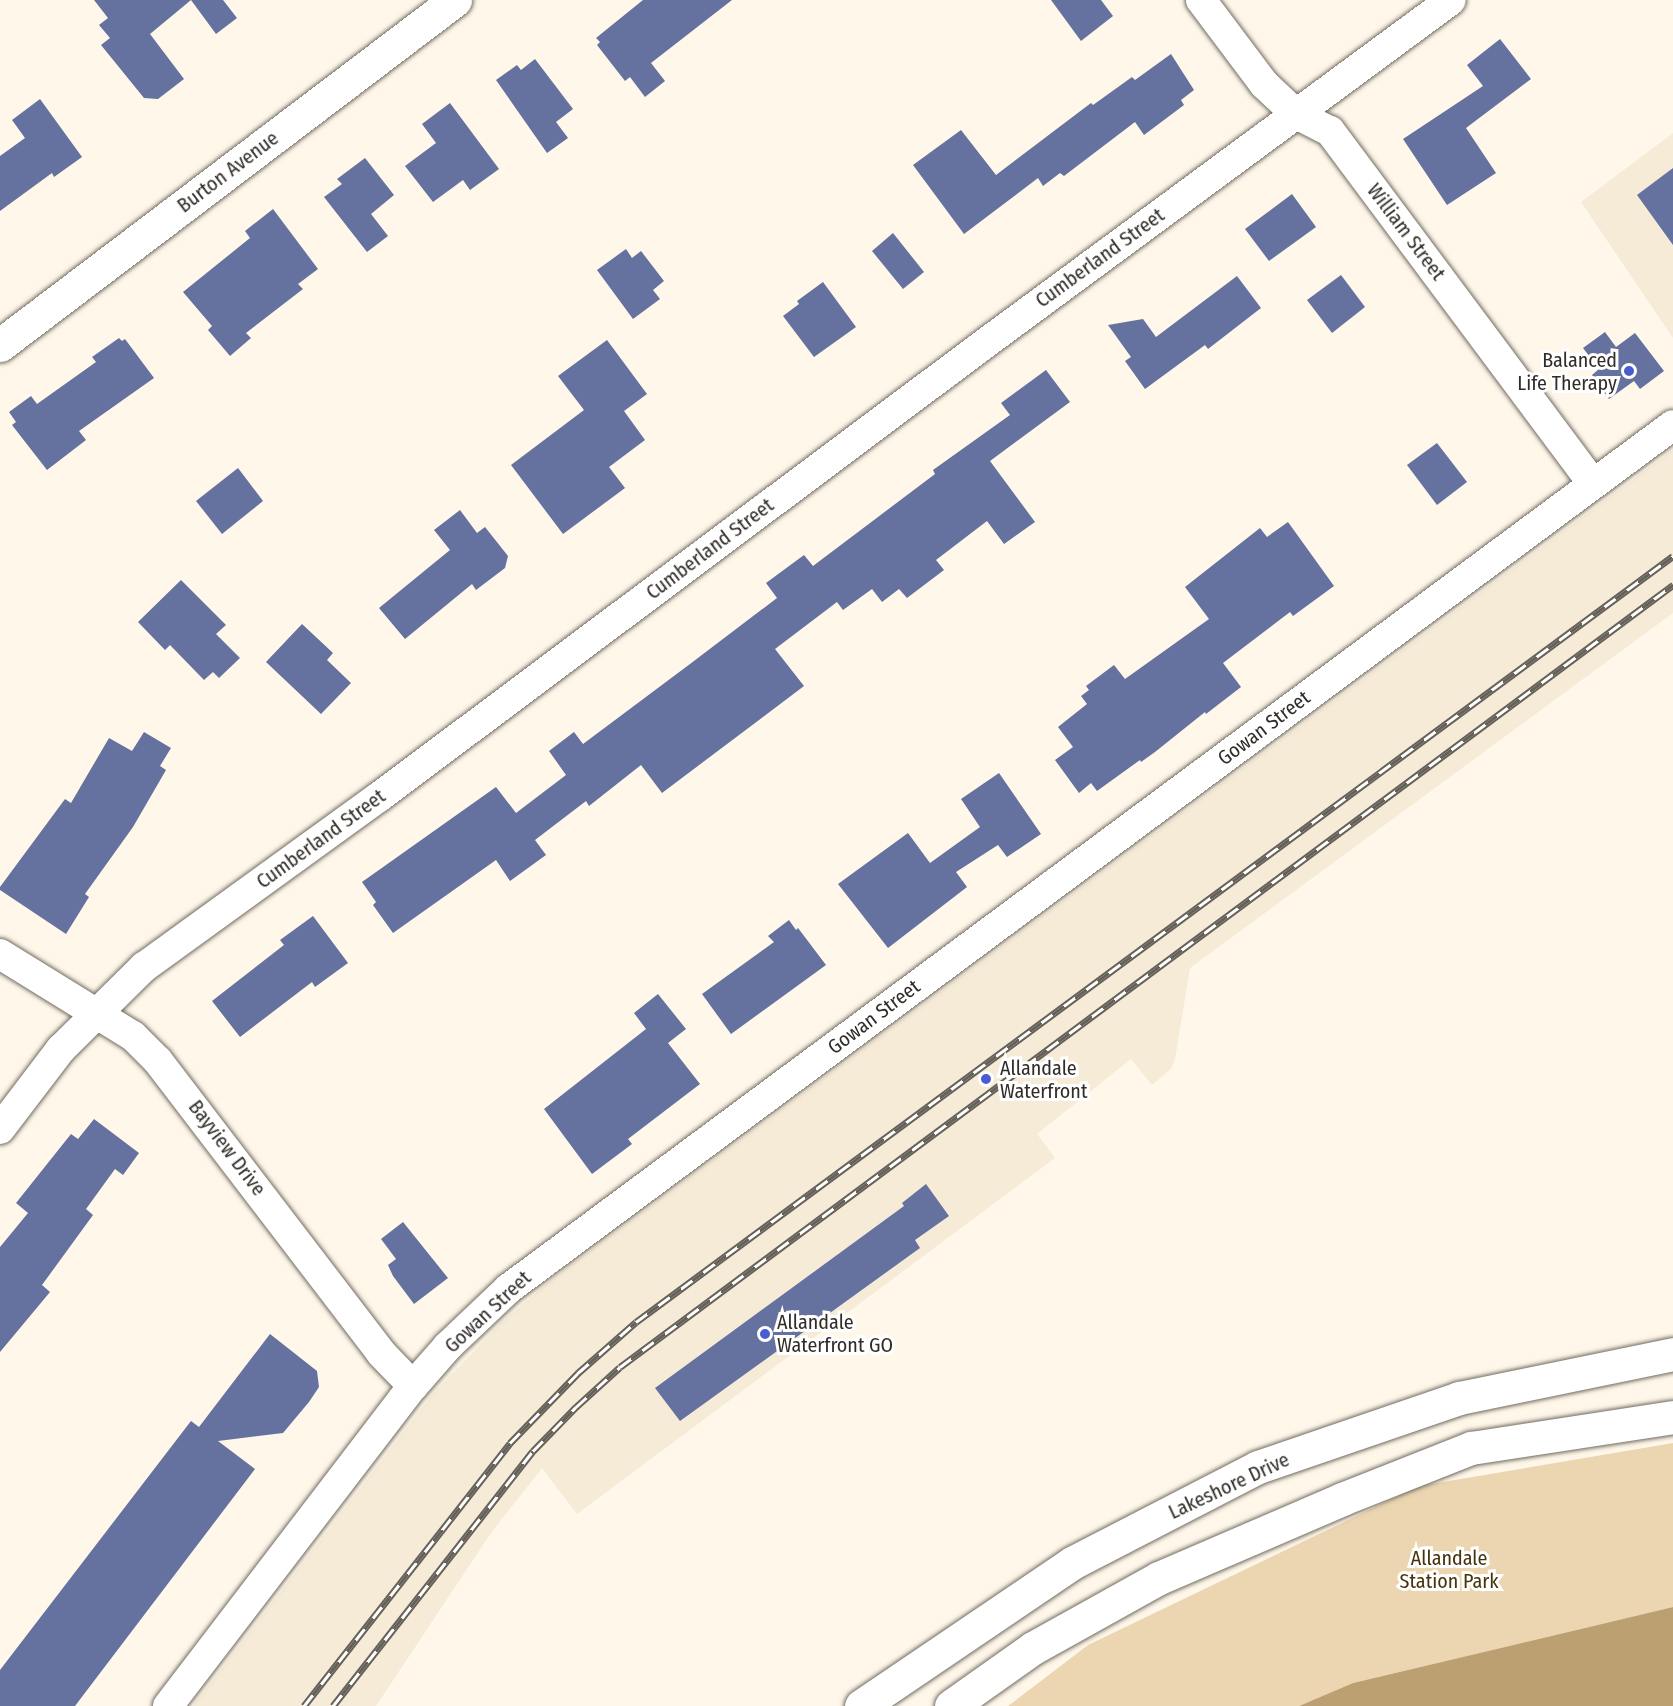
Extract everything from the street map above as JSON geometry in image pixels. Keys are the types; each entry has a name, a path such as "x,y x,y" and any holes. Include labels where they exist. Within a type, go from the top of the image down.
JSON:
{"main road":[{"name":"Burton Avenue","path":"0,345 455,0"},
{"name":"Lakeshore Drive","path":"861,1706 1072,1563 1258,1467 1459,1398 1673,1354"},
{"path":"951,1706 1033,1648 1159,1578 1342,1499 1471,1448 1673,1418"}],"street":[{"name":"William Street","path":"1201,0 1264,84 1296,114 1330,131 1593,484"},
{"name":"Cumberland Street","path":"0,1129 61,1049 144,967 389,790 1450,0"},
{"name":"Gowan Street","path":"168,1706 413,1386 478,1317 546,1260 1673,425"},
{"name":"Bayview Drive","path":"0,954 133,1036 176,1082 381,1353 413,1386"}],"shaded area":[{"path":"1673,133 1673,338 1581,202"},
{"path":"1673,450 1673,613 1190,968 1175,1059 1171,1069 1152,1085 1131,1059 1037,1134 1055,1158 577,1514 542,1468 491,1533 376,1706 193,1706 432,1395 503,1321 556,1276"},
{"path":"1673,1607 1673,1706 1299,1706 1353,1683"}],"green space":[{"name":"Allandale Station Park","path":"1673,1443 1673,1607 1353,1683 1299,1706 1008,1706 1088,1645 1419,1486"}],"building":[{"path":"94,0 191,0 150,34 184,79 158,99 144,98 101,45 110,38 99,25 108,18"},
{"path":"191,0 223,0 237,18 216,34"},
{"path":"643,0 732,0 651,63 665,81 645,97 630,77 625,81 597,45 600,42 596,38"},
{"path":"1051,0 1101,0 1113,16 1081,41"},
{"path":"1500,39 1531,79 1466,128 1496,173 1447,205 1403,139 1483,86 1467,65"},
{"path":"1171,54 1194,90 1181,100 1184,105 1144,135 1135,122 1064,176 1060,173 1043,186 1038,178 964,234 913,165 961,130 996,175 1091,103 1093,105 1132,77 1135,80"},
{"path":"535,59 573,109 556,122 568,138 547,153 496,80 517,65 521,70"},
{"path":"40,99 82,157 54,177 52,173 0,211 0,156 25,138 12,120"},
{"path":"450,103 499,169 470,190 463,180 433,202 405,166 436,143 422,124"},
{"path":"365,158 394,195 371,214 388,236 367,252 324,197 342,184 337,179"},
{"path":"1673,168 1673,245 1637,195"},
{"path":"1292,194 1316,227 1269,261 1245,229"},
{"path":"273,209 318,269 298,284 303,289 246,333 251,338 230,356 208,330 212,326 183,292 250,238 245,231"},
{"path":"893,233 924,272 903,289 872,251"},
{"path":"626,249 632,258 641,251 664,281 653,290 660,299 633,319 597,270"},
{"path":"1341,275 1365,307 1332,333 1307,300"},
{"path":"1237,276 1261,308 1208,349 1205,345 1145,389 1125,361 1131,357 1108,325 1143,319 1156,337"},
{"path":"823,282 856,327 814,357 783,316 799,304 797,301"},
{"path":"1605,332 1616,347 1635,333 1664,371 1640,389 1634,381 1609,399 1592,375 1599,369 1583,348"},
{"path":"119,338 122,341 125,339 154,378 79,431 86,440 47,470 12,425 16,422 9,412 31,396 37,404 96,362 92,357"},
{"path":"607,340 647,394 624,411 645,440 609,467 625,488 563,534 511,465 584,410 558,376"},
{"path":"1046,370 1070,402 990,461 1035,522 1004,544 987,521 936,560 944,570 907,598 899,589 882,602 872,589 843,610 837,602 775,649 804,686 662,793 641,765 589,806 586,801 535,840 546,855 510,881 496,860 393,933 373,905 376,902 362,882 496,787 516,813 566,775 549,751 574,732 583,744 777,598 766,583 804,555 813,566 935,474 933,470 1010,415 1001,403"},
{"path":"1437,443 1467,482 1437,505 1407,465"},
{"path":"238,468 263,501 222,534 196,501"},
{"path":"460,510 477,533 485,527 508,556 505,568 476,590 472,584 405,639 379,608 450,550 434,530"},
{"path":"1288,522 1334,586 1293,616 1290,612 1223,663 1241,687 1155,752 1097,791 1091,783 1079,793 1055,760 1073,747 1058,727 1087,704 1081,696 1089,690 1086,686 1114,665 1125,679 1209,619 1185,587 1260,528 1267,537"},
{"path":"181,580 226,625 216,634 240,658 219,678 213,672 204,680 170,645 165,650 138,622"},
{"path":"302,624 333,653 327,660 351,683 321,714 266,662"},
{"path":"144,732 171,748 160,766 166,770 133,827 85,894 89,897 66,934 0,890 0,887 65,799 71,803 109,738 132,751"},
{"path":"999,773 1041,834 1007,857 998,845 956,872 967,887 888,948 838,884 908,833 930,863 980,827 961,799"},
{"path":"313,916 348,963 315,987 312,982 240,1037 212,1001 284,945 280,940"},
{"path":"789,920 796,930 798,928 826,965 731,1034 702,994 774,942 768,936"},
{"path":"658,994 686,1029 668,1043 700,1084 628,1139 632,1144 592,1174 544,1109 646,1029 634,1013"},
{"path":"94,1119 139,1153 123,1175 115,1169 86,1209 93,1215 42,1285 50,1292 0,1352 0,1247 28,1213 16,1203 71,1134 78,1139"},
{"name":"Allandale Waterfront GO","path":"926,1184 949,1216 915,1240 920,1248 680,1421 655,1388 904,1206 902,1203"},
{"path":"403,1222 448,1278 414,1304 393,1276 388,1265 396,1259 381,1239"},
{"path":"270,1334 317,1371 319,1387 309,1402 283,1433 218,1441 255,1469 75,1706 0,1706 0,1670 191,1421 199,1427"}],"railway":[{"path":"304,1706 510,1443 578,1373 636,1322 1673,556"},
{"path":"333,1706 533,1451 620,1367 1673,585"}],"place":[{"name":"Balanced Life Therapy","path":"1629,371"},
{"name":"Allandale Waterfront","path":"986,1079"},
{"name":"Allandale Waterfront GO","path":"765,1334"}]}
